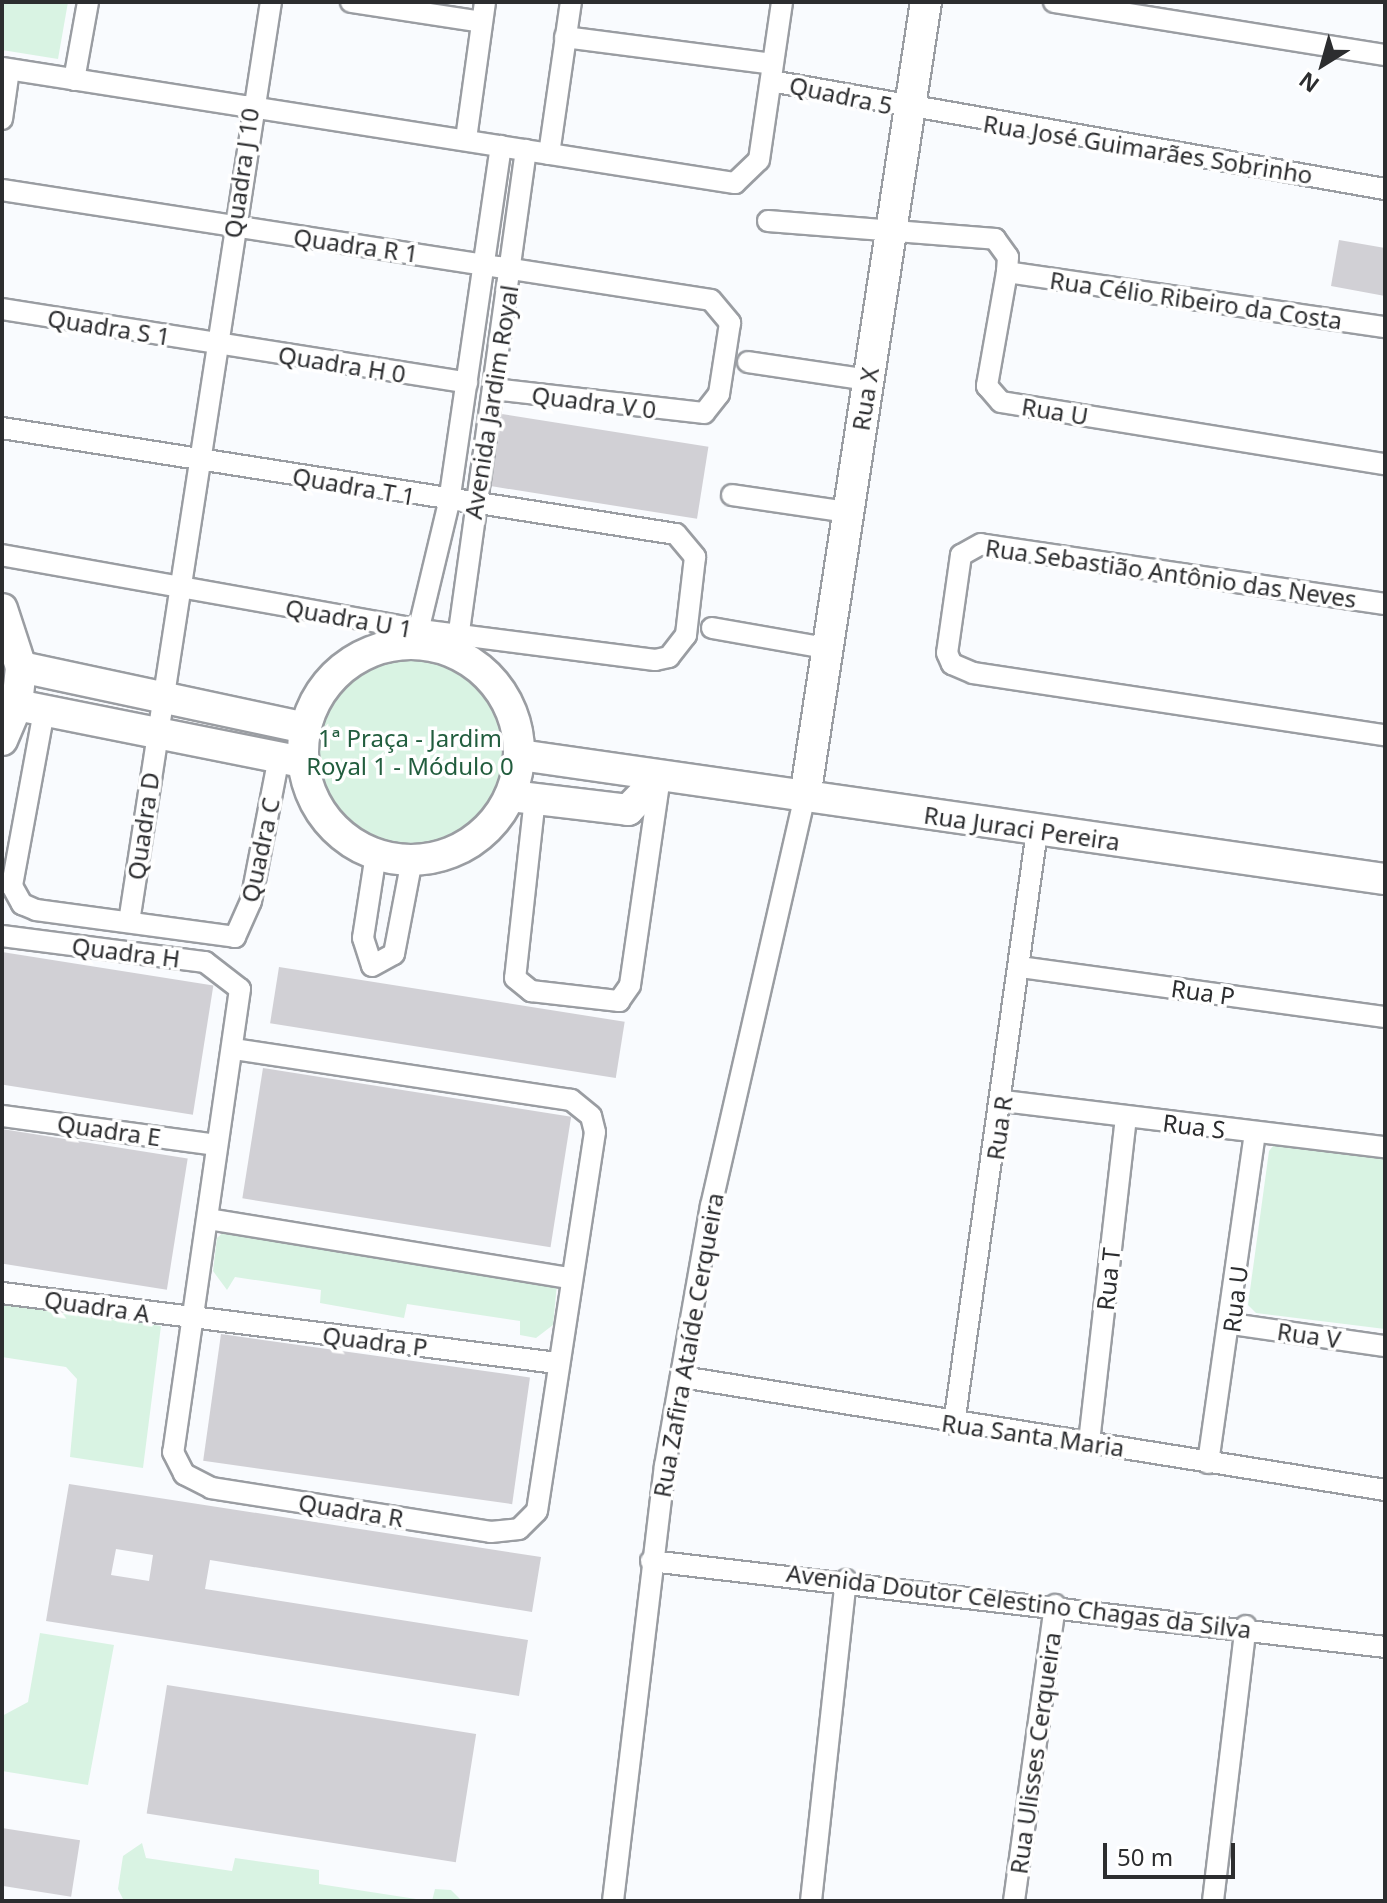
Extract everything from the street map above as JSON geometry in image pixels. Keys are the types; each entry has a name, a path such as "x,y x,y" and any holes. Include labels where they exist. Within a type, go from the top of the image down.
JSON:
{"street":[{"path":"74,80 88,2"},
{"name":"Quadra J 10","path":"181,588 250,110 271,2"},
{"path":"351,2 483,12 466,139"},
{"path":"549,154 571,2"},
{"path":"2,119 6,69 250,110 745,180 759,160 782,2"},
{"name":"Rua X","path":"805,797 912,110 926,2"},
{"path":"1054,2 1385,55"},
{"name":"Quadra 5","path":"565,37 772,72 912,110"},
{"name":"Rua José Guimarães Sobrinho","path":"912,110 1385,189"},
{"name":"Avenida Jardim Royal","path":"419,637 449,502 501,146"},
{"name":"Avenida Jardim Royal","path":"456,644 473,505 513,268 526,150"},
{"name":"Quadra R 1","path":"2,190 711,300 730,323 723,373 713,406 693,415"},
{"path":"768,221 995,239 1008,257 1007,272"},
{"name":"Rua Célio Ribeiro da Costa","path":"1007,272 1385,327"},
{"name":"Rua U","path":"1007,272 987,386 1001,402 1385,464"},
{"name":"Quadra S 1","path":"2,309 217,344"},
{"name":"Quadra H 0","path":"217,344 467,383"},
{"path":"748,362 869,380"},
{"name":"Quadra V 0","path":"494,389 693,415"},
{"name":"Quadra T 1","path":"2,428 449,502 676,534 695,557 686,635 680,648 655,660 456,644"},
{"path":"732,495 847,512"},
{"name":"Rua Sebastião Antônio das Neves","path":"1385,604 981,544 961,555 947,653 952,664 973,673 1385,735"},
{"name":"Quadra U 1","path":"2,555 419,637"},
{"name":"Quadra D","path":"129,922 181,588"},
{"path":"2,609 31,708 12,886 22,904 36,910 129,922"},
{"path":"712,628 826,648"},
{"path":"291,759 327,683 345,666 390,645 419,637 456,644 503,695 520,755 523,797 515,978 531,991 619,1001 630,985 660,777"},
{"path":"21,667 305,728"},
{"path":"31,708 157,730 291,759 319,808 376,854 412,860 474,841 523,797 628,810 660,777"},
{"path":"2,740 31,708"},
{"name":"Rua Juraci Pereira","path":"520,755 1385,879"},
{"name":"Quadra C","path":"129,922 231,939 251,901 291,759"},
{"name":"Rua Zafira Ataíde Cerqueira","path":"613,1901 651,1561 711,1206 805,797"},
{"name":"Rua R","path":"954,1424 1003,1101 1037,831"},
{"path":"376,854 363,938 372,966 394,954 412,860"},
{"name":"Quadra H","path":"2,936 205,962 240,989 235,1049"},
{"name":"Rua P","path":"1020,967 1385,1017"},
{"path":"193,1319 216,1145 235,1049 583,1106 595,1132 557,1363"},
{"name":"Rua S","path":"1003,1101 1255,1134 1385,1147"},
{"name":"Quadra E","path":"2,1116 216,1145"},
{"name":"Rua T","path":"1089,1442 1126,1117"},
{"name":"Rua U","path":"1208,1463 1232,1324 1255,1134"},
{"path":"208,1219 570,1278"},
{"name":"Quadra A","path":"2,1293 193,1319"},
{"name":"Quadra P","path":"193,1319 557,1363"},
{"name":"Quadra R","path":"193,1319 173,1452 184,1474 211,1488 491,1532 519,1529 537,1511 557,1363"},
{"name":"Rua V","path":"1232,1324 1385,1346"},
{"name":"Rua Santa Maria","path":"682,1377 954,1424 1089,1442 1385,1490"},
{"name":"Avenida Doutor Celestino Chagas da Silva","path":"651,1561 1246,1626 1385,1647"},
{"path":"811,1901 846,1580"},
{"name":"Rua Ulisses Cerqueira","path":"1014,1901 1055,1605"},
{"path":"1213,1901 1246,1626"}],"green space":[{"path":"2,2 68,2 58,59 2,50"},
{"name":"1ª Praça - Jardim Royal 1 - Módulo 0","path":"410,650 449,658 467,667 482,680 495,695 504,713 512,752 504,791 495,809 482,824 467,837 449,846 410,854 371,846 353,837 338,824 325,809 316,791 308,752 316,713 325,695 338,680 353,667 371,658"},
{"path":"1277,1141 1385,1156 1385,1329 1256,1313 1248,1305 1269,1151"},
{"path":"228,1228 557,1284 553,1325 536,1338 520,1335 520,1321 407,1304 404,1318 320,1303 321,1290 235,1277 227,1290 213,1271 217,1238"},
{"path":"2,1302 161,1326 143,1468 70,1457 77,1379 66,1367 2,1357"},
{"path":"40,1633 114,1645 88,1785 2,1771 2,1716 28,1702"},
{"path":"142,1843 146,1858 232,1871 235,1858 319,1870 319,1884 429,1901 124,1901 118,1889 123,1856"},
{"path":"435,1889 451,1890 462,1901 432,1901"}],"building":[{"path":"1339,240 1385,248 1385,296 1331,286"},
{"path":"502,414 708,447 697,519 491,486"},
{"path":"2,952 213,985 193,1115 2,1085"},
{"path":"279,967 625,1022 616,1078 270,1023"},
{"path":"263,1068 571,1117 551,1247 242,1198"},
{"path":"2,1129 188,1158 167,1290 2,1264"},
{"path":"221,1334 530,1377 512,1504 203,1461"},
{"path":"69,1484 541,1557 532,1612 210,1560 205,1589 528,1640 519,1696 46,1621","holes":["116,1549 153,1555 149,1581 111,1575"]},
{"path":"167,1685 476,1734 456,1862 147,1813"},
{"path":"2,1828 80,1840 71,1897 2,1886"}]}
